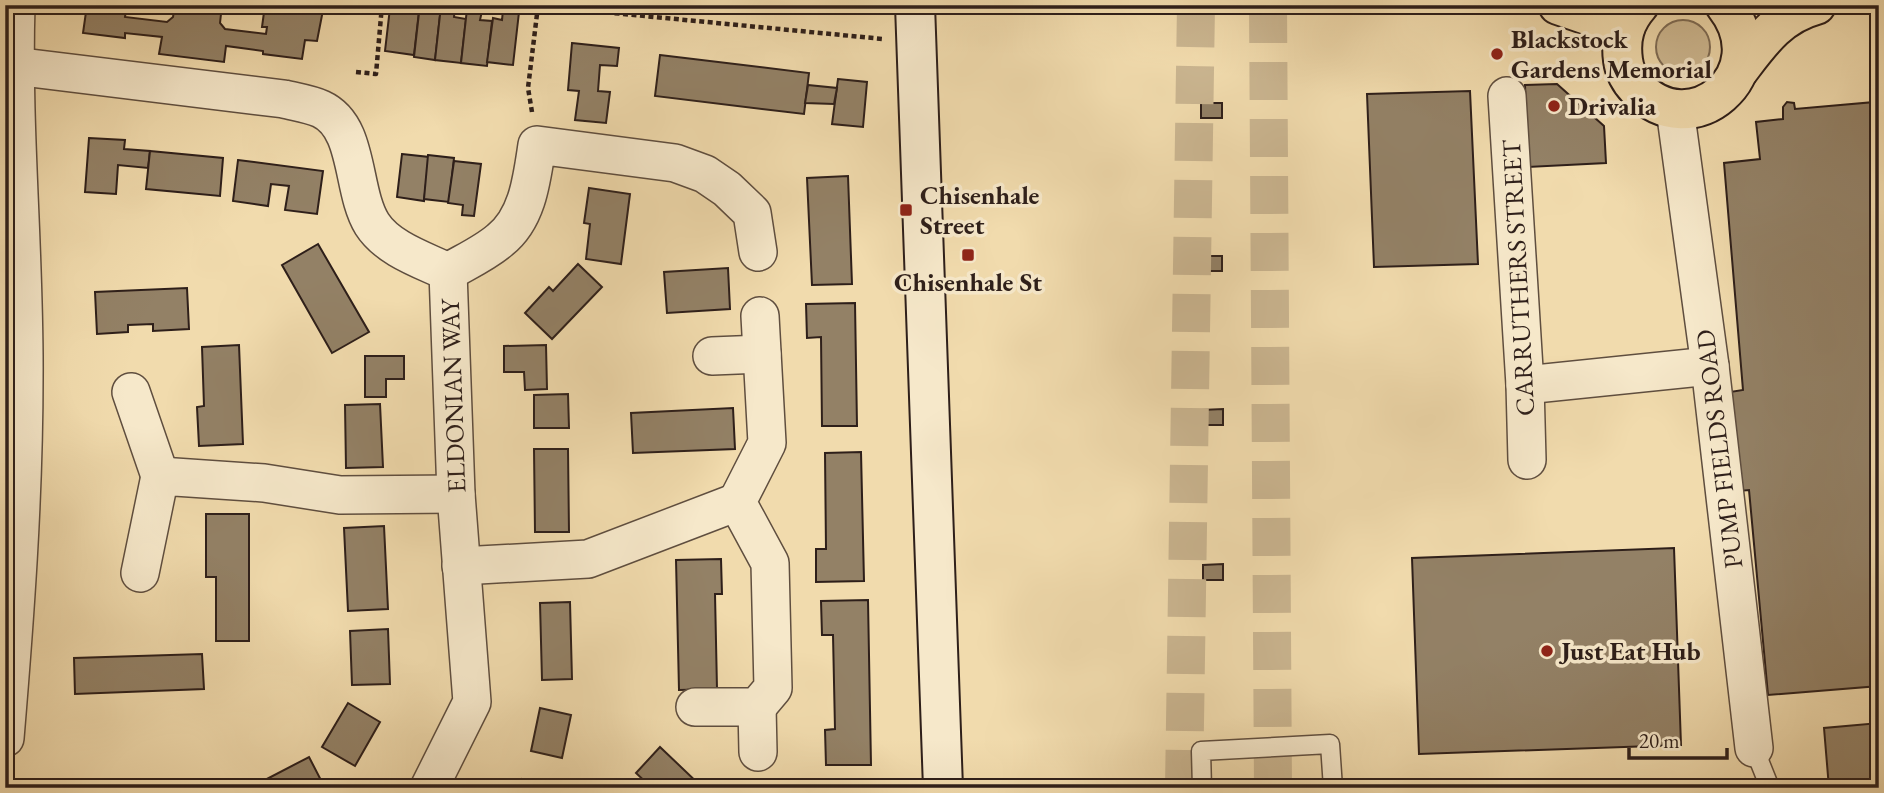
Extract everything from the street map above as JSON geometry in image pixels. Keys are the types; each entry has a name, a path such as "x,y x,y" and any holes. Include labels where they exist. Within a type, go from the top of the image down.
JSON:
{"main road":[{"path":"1558,5 1632,17 1621,46 1624,66 1632,83 1645,97 1659,105 1675,109 1695,108 1714,100 1731,85 1739,70 1776,24 1795,12 1816,5"},
{"path":"1725,5 1734,16 1741,34 1742,54 1739,70"}],"street":[{"path":"5,738 19,579 24,376 10,104 16,5"},
{"path":"915,23 943,788"},
{"name":"ELDONIAN WAY","path":"14,66 284,99 323,110 339,126 350,144 362,204 373,225 389,242 448,272 456,494 472,702 429,788"},
{"name":"CARRUTHERS STREET","path":"1507,96 1525,385 1527,460"},
{"name":"PUMP FIELDS ROAD","path":"1675,109 1710,366 1754,748"},
{"path":"448,272 502,239 519,216 530,189 537,145 675,163 705,174 727,189 752,214 758,252"},
{"path":"461,566 589,559 737,502 766,443 760,316"},
{"path":"712,356 762,355"},
{"path":"1525,385 1710,366"},
{"path":"131,392 160,476 140,573"},
{"path":"160,476 264,483 340,495 456,494"},
{"path":"737,502 770,563 773,688 757,707 758,752"},
{"path":"695,707 757,707"}],"lane":[{"path":"1202,788 1201,751 1330,744 1332,788"},
{"name":"PUMP FIELDS ROAD","path":"1754,748 1770,788"}],"path":[{"path":"356,72 376,74 382,5"},
{"path":"530,5 915,23"},
{"path":"1332,5 1423,13 1442,5"},
{"path":"537,145 528,88 538,6"}],"shaded area":[{"path":"1683,20 1702,28 1710,47 1702,66 1683,74 1664,66 1656,47 1664,28"}],"building":[{"path":"87,5 132,5 132,11 126,10 125,17 167,22 173,17 175,5 222,5 220,23 225,29 266,34 267,27 262,27 265,5 324,5 317,41 305,40 302,59 226,46 224,62 159,54 162,37 125,33 125,38 83,33"},
{"path":"393,5 407,5 407,9 419,11 414,55 385,51 390,8"},
{"path":"430,5 441,6 435,60 414,57 419,13 429,14"},
{"path":"441,6 455,7 454,17 466,19 461,63 435,60"},
{"path":"467,9 482,11 480,20 492,21 487,66 461,63"},
{"path":"503,10 519,12 513,65 487,62 493,18 502,20"},
{"path":"572,43 619,48 617,66 600,65 598,91 610,92 606,123 575,120 579,91 568,90"},
{"path":"660,55 809,73 804,114 655,96"},
{"path":"838,79 867,82 863,127 832,124"},
{"name":"Drivalia","path":"1557,84 1604,126 1606,163 1528,167 1525,85"},
{"path":"808,85 837,88 834,104 805,103"},
{"path":"1470,91 1478,264 1374,267 1367,94"},
{"path":"1872,96 1879,96 1879,686 1768,695 1749,490 1739,491 1730,392 1743,390 1724,163 1760,159 1756,122 1783,119 1783,107 1787,102 1794,103 1795,109 1874,102"},
{"path":"1201,103 1222,103 1222,118 1201,118"},
{"path":"89,138 125,140 124,149 150,151 148,168 118,165 116,194 85,192"},
{"path":"150,151 223,158 220,196 146,189"},
{"path":"402,154 429,157 424,201 397,197"},
{"path":"428,155 454,158 449,202 424,199"},
{"path":"238,160 323,171 317,214 285,210 289,186 271,184 268,206 233,201"},
{"path":"454,161 481,164 474,216 462,215 463,205 448,203"},
{"path":"848,176 852,284 812,285 807,178"},
{"path":"589,188 630,194 621,264 586,259 590,224 584,223"},
{"path":"318,244 369,332 332,353 282,265"},
{"path":"1202,256 1222,256 1222,271 1202,271"},
{"path":"578,264 602,287 552,339 525,313 549,287 553,291"},
{"path":"728,268 730,309 667,313 664,272"},
{"path":"187,288 189,329 153,331 153,324 128,325 128,332 97,334 95,292"},
{"path":"855,303 857,426 822,426 821,337 807,338 806,304"},
{"path":"239,345 243,444 199,446 197,407 204,406 202,347"},
{"path":"546,345 547,389 525,390 524,372 504,372 504,346"},
{"path":"365,356 404,356 404,379 386,379 386,397 365,397"},
{"path":"568,394 569,428 534,428 534,395"},
{"path":"380,404 383,467 346,468 345,405"},
{"path":"733,408 735,449 633,453 631,413"},
{"path":"1223,409 1223,425 1202,425 1202,410"},
{"path":"534,449 568,449 569,532 535,532"},
{"path":"861,452 864,581 816,582 816,549 826,549 825,453"},
{"path":"206,514 249,514 249,641 216,641 216,577 206,577"},
{"path":"384,526 388,609 348,611 344,528"},
{"name":"Just Eat Hub","path":"1674,548 1681,745 1419,754 1412,558"},
{"path":"721,559 722,594 715,594 717,689 679,690 676,560"},
{"path":"1223,564 1223,580 1203,580 1203,565"},
{"path":"868,600 871,765 826,765 825,730 835,729 833,635 822,635 821,601"},
{"path":"570,602 572,679 542,680 540,603"},
{"path":"388,629 390,684 352,685 350,631"},
{"path":"202,654 204,689 75,694 74,658"},
{"path":"348,703 380,722 355,766 322,747"},
{"path":"540,708 571,715 562,758 531,751"},
{"path":"1879,723 1879,788 1829,788 1824,728"},
{"path":"660,747 703,788 652,788 636,773"},
{"path":"309,757 325,788 267,788 263,781"},
{"path":"522,779 538,788 517,788"},
{"path":"193,781 248,784 248,788 193,788"},
{"path":"124,782 175,782 175,788 124,788"},
{"path":"860,783 860,788 820,788 820,784"}],"tunnel":[{"path":"1184,788 1196,5"},
{"path":"1268,5 1273,788"}],"place":[{"name":"Blackstock Gardens Memorial","path":"1497,54"},
{"name":"Drivalia","path":"1554,106"},
{"name":"Chisenhale Street","path":"906,210"},
{"name":"Chisenhale St","path":"968,255"},
{"name":"Just Eat Hub","path":"1547,651"}]}
